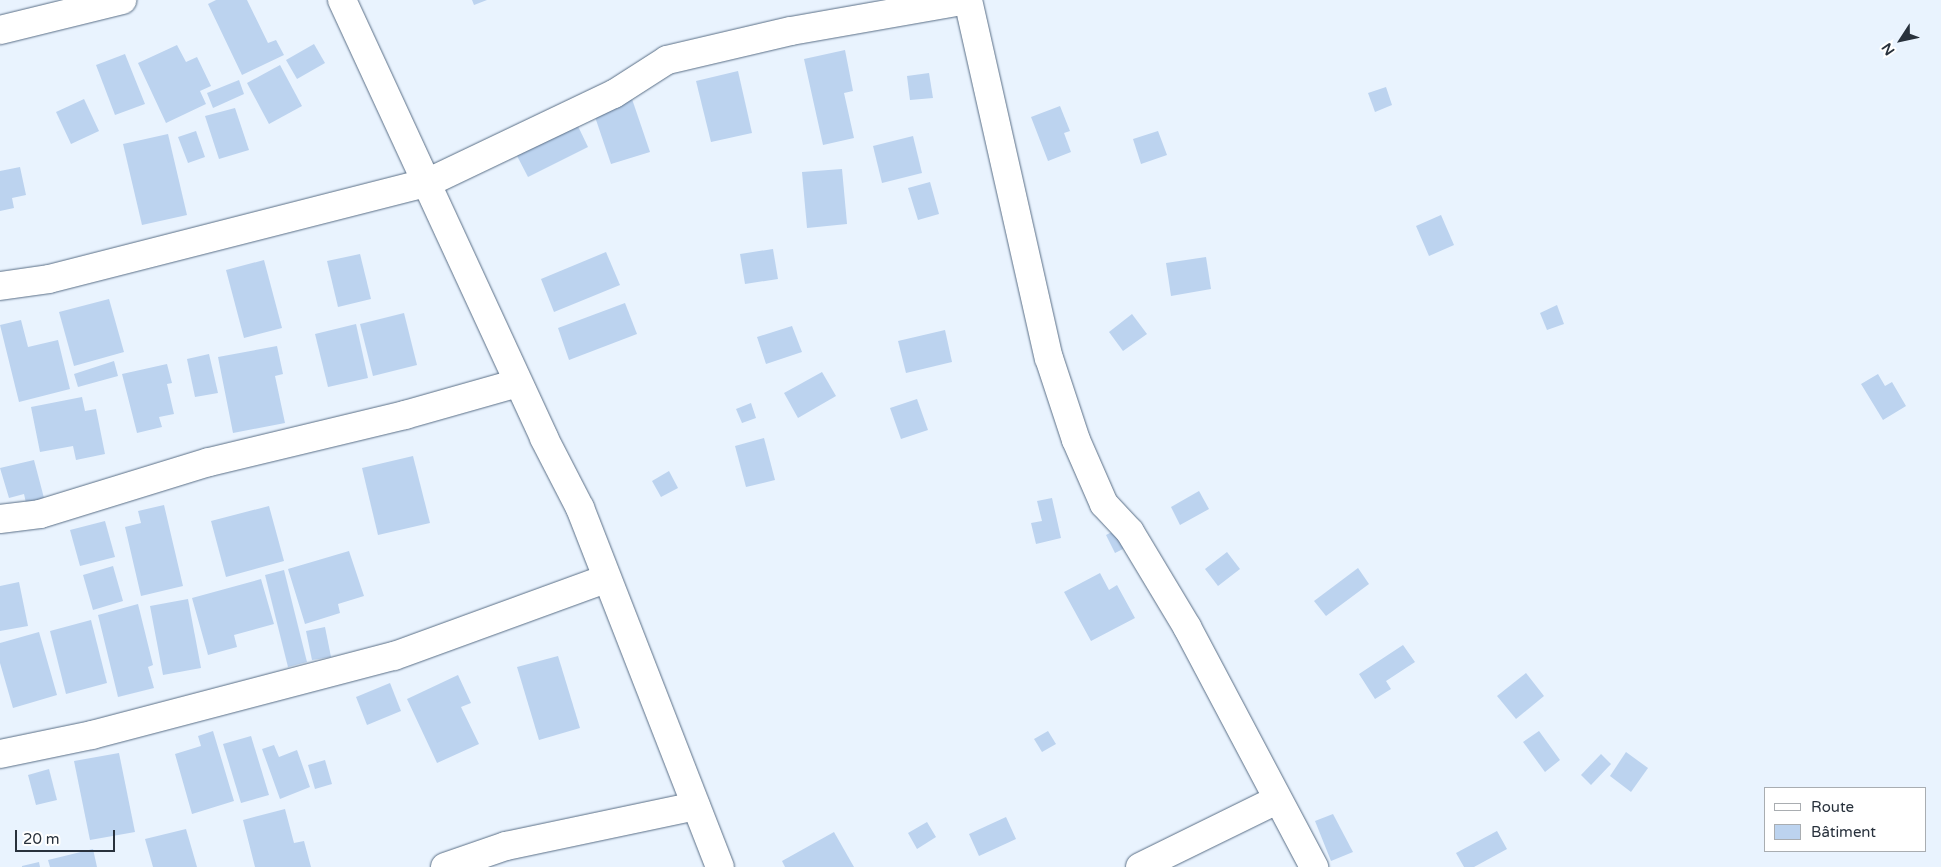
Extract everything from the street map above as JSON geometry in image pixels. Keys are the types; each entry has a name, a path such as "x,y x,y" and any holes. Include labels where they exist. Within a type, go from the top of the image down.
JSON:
{"street":[{"path":"0,30 122,0"},
{"path":"342,0 518,383 580,508 606,579 720,867"},
{"path":"0,286 50,279 427,183 614,94 667,60 791,31 967,0 1049,358 1076,440 1104,504 1130,532 1187,627 1314,867"},
{"path":"0,519 40,514 209,462 405,415 518,383"},
{"path":"0,754 92,735 394,656 606,579"},
{"path":"1140,867 1277,800"},
{"path":"445,867 506,846 696,806"}],"building":[{"path":"216,0 247,0 268,43 276,40 284,55 242,75 208,4"},
{"path":"472,0 487,0 474,5"},
{"path":"314,44 325,63 297,79 286,60"},
{"path":"177,45 186,62 197,57 211,86 200,91 206,104 166,123 138,63"},
{"path":"845,50 853,91 844,93 854,138 823,145 804,59"},
{"path":"125,54 145,104 115,115 96,65"},
{"path":"280,65 302,106 269,124 247,83"},
{"path":"738,71 752,133 711,142 696,81"},
{"path":"929,73 933,98 910,100 907,76"},
{"path":"239,80 244,94 213,108 207,93"},
{"path":"1386,87 1392,105 1375,112 1368,93"},
{"path":"84,99 99,131 71,144 56,112"},
{"path":"632,99 650,152 611,164 593,111"},
{"path":"1060,106 1070,131 1064,133 1071,152 1048,161 1031,117"},
{"path":"235,108 249,150 219,159 205,116"},
{"path":"576,122 588,147 528,177 515,152"},
{"path":"196,131 205,157 188,163 178,137"},
{"path":"1158,131 1167,155 1141,164 1133,139"},
{"path":"168,134 187,215 142,225 123,144"},
{"path":"913,136 922,173 882,183 873,146"},
{"path":"20,167 26,195 12,198 14,208 0,211 0,171"},
{"path":"842,169 847,224 807,228 802,172"},
{"path":"930,182 939,214 918,220 908,188"},
{"path":"1441,215 1454,245 1429,256 1416,226"},
{"path":"773,249 778,279 745,284 740,254"},
{"path":"606,252 620,285 554,312 541,279"},
{"path":"360,254 371,299 338,307 327,261"},
{"path":"1206,257 1211,289 1171,296 1166,263"},
{"path":"264,260 282,328 244,338 226,270"},
{"path":"109,299 124,352 74,366 59,312"},
{"path":"625,303 637,334 569,360 558,328"},
{"path":"1557,305 1564,324 1547,330 1540,313"},
{"path":"404,313 417,365 373,376 360,324"},
{"path":"1132,314 1147,334 1123,351 1109,332"},
{"path":"21,320 28,347 58,340 70,389 19,402 0,325"},
{"path":"356,324 368,378 328,387 315,334"},
{"path":"792,326 802,352 766,364 757,337"},
{"path":"945,330 952,362 906,373 898,341"},
{"path":"277,346 283,374 275,376 285,423 233,433 218,357"},
{"path":"209,354 218,393 195,397 187,359"},
{"path":"114,361 118,376 78,387 74,374"},
{"path":"167,364 172,383 167,384 174,414 159,417 162,427 137,433 122,374"},
{"path":"822,372 836,396 798,418 784,393"},
{"path":"1878,374 1885,386 1892,382 1906,406 1883,420 1861,384"},
{"path":"82,397 85,411 96,409 105,454 76,460 73,446 40,452 31,407"},
{"path":"917,399 928,430 901,439 890,408"},
{"path":"751,403 756,418 742,423 736,409"},
{"path":"764,438 775,480 746,487 735,446"},
{"path":"413,456 430,523 378,535 362,468"},
{"path":"34,460 44,498 26,503 24,494 9,498 0,468"},
{"path":"669,471 678,488 661,497 652,481"},
{"path":"1199,491 1209,509 1180,525 1171,507"},
{"path":"1052,498 1061,538 1036,544 1031,523 1042,521 1037,501"},
{"path":"164,505 183,586 141,596 125,527 141,523 138,511"},
{"path":"269,506 284,561 226,577 211,521"},
{"path":"105,521 115,557 80,566 70,530"},
{"path":"1120,528 1129,546 1115,553 1106,535"},
{"path":"349,551 364,596 338,604 340,613 305,624 288,569"},
{"path":"1227,552 1240,569 1218,586 1205,569"},
{"path":"113,566 123,601 93,610 83,575"},
{"path":"1358,568 1369,584 1326,616 1314,601"},
{"path":"284,570 307,662 288,667 265,575"},
{"path":"1100,573 1109,590 1117,585 1135,618 1091,641 1064,592"},
{"path":"261,579 274,624 234,635 237,647 208,655 192,598"},
{"path":"19,582 28,626 0,631 0,586"},
{"path":"188,599 201,668 163,675 150,606"},
{"path":"138,604 153,665 148,667 154,688 118,697 98,615"},
{"path":"91,620 107,683 66,694 50,631"},
{"path":"325,627 331,657 312,660 306,631"},
{"path":"39,632 57,695 13,708 0,663 0,643"},
{"path":"1403,645 1415,662 1386,681 1391,689 1375,699 1359,674"},
{"path":"558,656 580,728 539,740 517,667"},
{"path":"1526,673 1544,696 1516,719 1497,696"},
{"path":"458,675 471,703 461,707 479,744 437,763 407,699"},
{"path":"390,683 401,711 367,725 356,697"},
{"path":"213,731 234,801 192,814 175,754 201,746 198,736"},
{"path":"1048,731 1056,744 1042,752 1034,739"},
{"path":"1539,731 1560,760 1545,772 1523,742"},
{"path":"251,736 269,795 241,803 223,744"},
{"path":"274,745 279,757 297,750 310,787 280,799 262,749"},
{"path":"1626,752 1648,768 1631,792 1610,776"},
{"path":"119,753 135,832 90,840 74,761"},
{"path":"1601,754 1611,764 1591,785 1581,775"},
{"path":"325,760 332,784 315,789 308,765"},
{"path":"49,769 57,800 36,805 28,775"},
{"path":"285,809 294,843 304,841 311,867 255,867 243,820"},
{"path":"1333,814 1353,852 1331,861 1315,821"},
{"path":"1006,817 1016,839 979,856 969,834"},
{"path":"927,822 936,837 917,849 908,833"},
{"path":"186,829 197,867 153,867 145,839"},
{"path":"1497,831 1507,849 1474,867 1464,867 1456,853"},
{"path":"834,832 854,867 785,867 782,861"},
{"path":"93,849 97,867 50,867 48,860"},
{"path":"39,862 40,867 22,867 22,866"}]}
